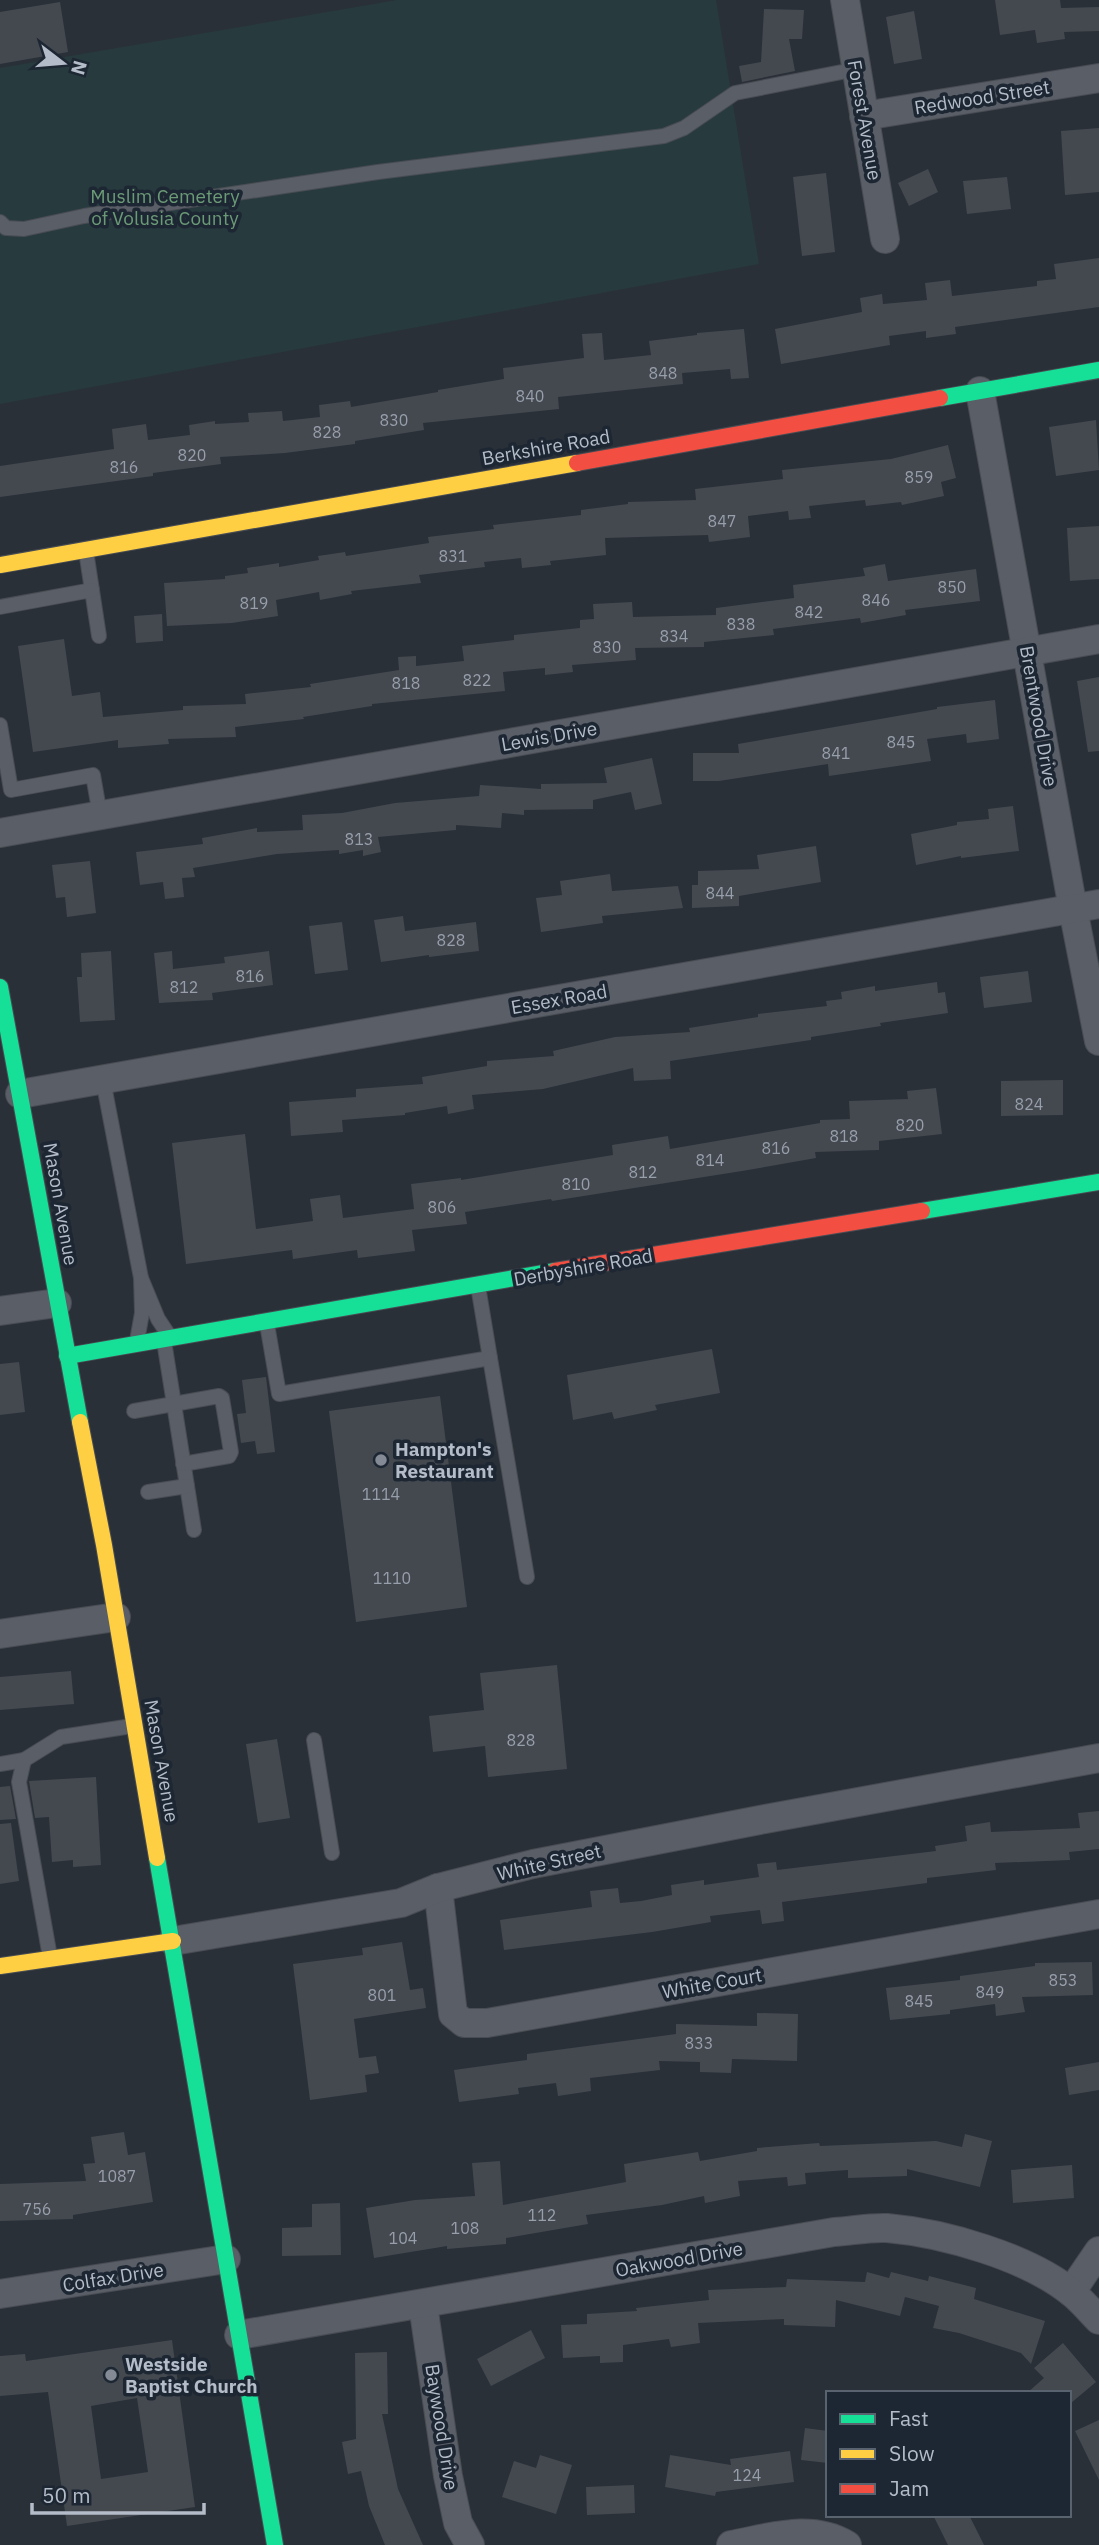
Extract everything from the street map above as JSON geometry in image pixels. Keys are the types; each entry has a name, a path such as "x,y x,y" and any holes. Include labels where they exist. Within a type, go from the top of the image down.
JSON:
{"street":[{"name":"Forest Avenue","path":"845,0 885,239"},
{"name":"Redwood Street","path":"864,116 1099,78"},
{"name":"Berkshire Road","path":"0,565 1099,370"},
{"name":"Brentwood Drive","path":"980,391 1027,651 1086,907 1099,1041"},
{"name":"Lewis Drive","path":"0,833 1099,639"},
{"name":"Essex Road","path":"20,1094 1086,907"},
{"name":"Mason Avenue","path":"1,993 173,1941 239,2335 266,2544"},
{"name":"Derbyshire Road","path":"67,1356 1099,1182"},
{"path":"0,1311 57,1303"},
{"path":"0,1634 116,1617"},
{"name":"White Street","path":"0,1966 173,1941 401,1903 438,1888 533,1864 1099,1758"},
{"name":"White Court","path":"438,1888 453,2014 464,2023 487,2023 1099,1914"},
{"name":"Oakwood Drive","path":"239,2335 834,2232 885,2228 930,2234 984,2248 1031,2269 1071,2292 1099,2320"},
{"path":"1071,2292 1099,2251"},
{"name":"Colfax Drive","path":"0,2294 226,2259"},
{"name":"Baywood Drive","path":"424,2305 448,2476 458,2523 470,2545"},
{"path":"731,2545 802,2531 839,2540 846,2545"}],"lane":[{"path":"0,222 6,228 24,229 84,216 378,172 664,136 684,128 735,93 856,69"},
{"path":"85,550 99,636"},
{"path":"0,607 92,590"},
{"path":"0,725 3,762 11,790 93,775 100,815"},
{"path":"103,1080 141,1278 142,1313 136,1344"},
{"path":"141,1278 167,1339 174,1404 194,1530"},
{"path":"478,1285 527,1577"},
{"path":"267,1322 279,1394 490,1358"},
{"path":"134,1411 219,1396 222,1398 231,1452 229,1456 183,1464"},
{"path":"148,1492 187,1486"},
{"path":"0,1764 24,1760 61,1737 134,1726"},
{"path":"314,1740 332,1853"},
{"path":"24,1760 19,1782 50,1959"}],"green space":[{"name":"Muslim Cemetery of Volusia County","path":"397,0 716,0 759,264 0,404 0,68"}],"building":[{"path":"995,0 1060,0 1061,8 1099,7 1099,31 1064,32 1065,39 1037,43 1035,30 1000,35"},
{"path":"60,2 68,52 0,64 0,12"},
{"path":"764,9 804,10 802,39 789,39 795,71 742,82 739,66 761,62"},
{"path":"914,11 922,59 894,64 886,17"},
{"path":"1099,128 1099,192 1065,195 1061,131"},
{"path":"928,169 938,192 909,206 898,183"},
{"path":"826,173 835,252 802,256 793,177"},
{"path":"1007,177 1011,209 967,214 963,181"},
{"path":"1099,258 1099,307 955,327 956,334 926,338 926,331 889,336 890,345 781,364 775,329 862,312 860,298 882,294 883,304 927,300 925,283 950,280 952,296 1037,286 1037,281 1056,279 1054,264"},
{"path":"744,329 749,378 731,379 730,369 682,373 683,384 558,397 559,409 423,423 424,430 355,441 355,444 285,453 220,457 221,464 0,497 0,466 114,449 112,429 146,424 148,440 190,435 189,425 215,421 215,424 249,422 248,413 282,411 283,421 320,417 319,405 350,401 351,407 438,392 504,379 503,368 584,358 582,334 602,333 604,360 651,355 649,341"},
{"path":"1096,420 1099,470 1056,476 1049,427"},
{"path":"948,445 956,478 941,482 944,496 902,505 901,502 866,506 865,500 809,506 811,518 789,520 788,511 748,516 750,537 709,542 708,535 605,538 606,555 550,561 551,565 522,568 521,558 484,562 485,567 419,575 421,583 351,591 352,594 320,600 319,592 276,600 278,616 232,623 167,626 164,583 225,579 225,576 248,573 247,568 279,563 279,567 319,560 318,556 345,552 346,556 429,543 428,537 494,529 493,525 581,515 581,510 628,502 696,500 695,489 783,479 782,470 891,459"},
{"path":"1099,526 1099,579 1070,581 1067,528"},
{"path":"885,564 888,581 976,569 980,601 905,610 906,615 861,623 860,618 773,629 774,635 704,642 704,647 635,648 636,660 572,665 573,672 545,675 545,668 503,672 505,691 372,704 303,717 304,719 235,727 236,737 168,739 169,744 118,748 118,740 33,752 18,646 64,639 72,696 100,692 103,717 183,710 183,706 246,704 245,694 311,687 310,684 399,670 398,657 416,656 416,666 464,661 462,646 514,640 514,635 580,628 580,620 594,619 593,604 632,602 633,617 716,615 716,608 794,598 793,585 865,576 863,568"},
{"path":"162,614 163,641 136,643 134,616"},
{"path":"1099,677 1099,751 1088,752 1077,681"},
{"path":"995,700 999,739 967,743 966,734 927,739 931,761 829,776 828,764 719,781 693,781 693,753 739,753 738,744 937,707"},
{"path":"652,758 662,804 635,810 631,792 593,800 593,809 524,810 524,815 502,813 501,828 456,825 456,830 378,837 381,852 363,856 363,850 339,854 339,850 277,854 193,868 195,877 182,878 184,897 165,899 163,882 140,885 136,852 203,844 202,838 257,828 257,832 303,830 302,815 342,813 395,803 479,796 480,785 541,789 541,784 607,783 604,768"},
{"path":"1013,806 1019,851 961,856 916,865 911,834 957,825 957,822 989,819 988,809"},
{"path":"816,846 821,882 739,896 739,906 692,908 692,885 698,885 698,871 759,869 757,855"},
{"path":"90,861 96,913 67,917 65,897 56,898 52,865"},
{"path":"610,874 612,891 678,886 683,908 602,916 603,923 541,932 536,898 562,895 560,881"},
{"path":"403,916 405,931 476,922 479,951 381,962 374,920"},
{"path":"342,922 348,970 315,974 309,926"},
{"path":"111,951 115,1020 80,1022 77,977 82,977 81,953"},
{"path":"172,951 173,969 225,963 224,957 269,951 273,985 212,993 213,1000 159,1003 154,953"},
{"path":"1028,971 1032,1002 984,1008 980,977"},
{"path":"937,982 938,993 945,992 948,1013 880,1023 881,1026 811,1037 811,1040 670,1061 671,1079 634,1081 633,1068 543,1089 472,1095 474,1109 448,1114 447,1106 405,1115 342,1120 343,1132 291,1136 289,1102 356,1097 356,1089 423,1084 422,1077 487,1066 487,1061 554,1056 553,1051 615,1037 690,1032 689,1028 758,1017 758,1014 827,1006 826,1001 842,999 841,992 875,986 875,991"},
{"path":"1063,1080 1063,1115 1001,1116 1001,1081"},
{"path":"936,1088 942,1134 879,1141 879,1150 815,1152 816,1158 742,1171 465,1212 467,1224 412,1230 415,1251 358,1258 357,1250 293,1259 292,1250 186,1264 172,1143 245,1134 256,1229 313,1221 310,1199 340,1195 343,1218 414,1209 411,1184 461,1180 613,1155 612,1145 668,1136 670,1149 820,1123 820,1120 850,1119 849,1101 908,1099 907,1091"},
{"path":"712,1349 720,1393 655,1405 657,1410 614,1419 612,1412 573,1420 567,1375"},
{"path":"19,1362 25,1412 0,1415 0,1364"},
{"path":"266,1377 275,1452 257,1454 255,1441 241,1443 237,1414 246,1413 242,1380"},
{"path":"440,1396 467,1607 356,1622 329,1411"},
{"path":"557,1665 567,1769 488,1777 485,1746 433,1752 429,1716 484,1710 480,1673"},
{"path":"71,1671 74,1704 0,1710 0,1677"},
{"path":"277,1739 290,1818 258,1823 246,1744"},
{"path":"96,1777 101,1865 73,1867 73,1860 52,1862 49,1817 35,1818 29,1781"},
{"path":"10,1786 16,1819 0,1820 0,1787"},
{"path":"1099,1811 1099,1849 1069,1852 1070,1860 995,1863 996,1870 927,1878 927,1883 782,1902 784,1921 762,1924 760,1910 710,1916 711,1922 652,1932 504,1950 500,1920 592,1907 590,1891 618,1888 620,1903 641,1901 672,1895 671,1885 704,1880 704,1885 759,1877 757,1864 776,1862 777,1870 936,1851 935,1846 967,1841 965,1826 990,1822 991,1832 1080,1828 1078,1813"},
{"path":"11,1823 19,1881 0,1884 0,1824"},
{"path":"402,1942 410,1990 423,1988 426,2008 354,2019 359,2058 376,2056 379,2073 365,2075 367,2092 310,2100 293,1964 363,1955 362,1948"},
{"path":"1092,1962 1093,1995 1022,1997 1025,2012 996,2016 995,2004 950,2010 950,2014 890,2020 886,1988 960,1980 960,1976 1035,1966 1035,1963"},
{"path":"757,2013 798,2014 797,2061 732,2059 731,2073 700,2072 700,2062 659,2061 660,2070 590,2078 591,2091 558,2096 556,2083 518,2088 519,2094 459,2102 454,2070 527,2060 527,2054 676,2034 676,2024 757,2026"},
{"path":"1099,2062 1099,2090 1069,2095 1065,2068"},
{"path":"124,2132 128,2155 145,2152 153,2202 73,2215 73,2219 0,2221 0,2184 86,2181 83,2164 95,2163 91,2137"},
{"path":"965,2134 992,2141 980,2187 907,2169 907,2176 848,2178 848,2170 805,2173 806,2184 788,2186 787,2177 738,2181 740,2196 705,2203 704,2196 662,2205 586,2215 588,2224 506,2238 506,2244 447,2249 447,2246 374,2258 366,2208 415,2200 475,2196 472,2163 500,2161 503,2205 626,2182 624,2164 698,2152 700,2161 757,2151 757,2148 819,2143 820,2146 936,2141 962,2147"},
{"path":"1072,2165 1074,2198 1013,2203 1011,2170"},
{"path":"340,2203 341,2255 282,2256 282,2228 312,2227 312,2204"},
{"path":"867,2272 889,2278 891,2272 928,2281 929,2276 976,2288 974,2299 1045,2321 1031,2364 1021,2353 959,2333 933,2328 939,2306 905,2297 900,2316 836,2300 835,2327 784,2325 784,2319 698,2323 700,2343 671,2347 669,2339 623,2345 623,2362 600,2363 600,2356 563,2358 561,2325 587,2324 587,2314 637,2311 636,2308 709,2300 708,2290 786,2287 787,2279 865,2282"},
{"path":"531,2330 545,2358 491,2386 477,2359"},
{"path":"172,2340 195,2507 67,2526 48,2392 0,2396 0,2356 25,2354 26,2361","holes":["137,2398 148,2472 101,2479 91,2406"]},
{"path":"1063,2343 1096,2382 1071,2403 1071,2391 1029,2391 1044,2378 1034,2368"},
{"path":"387,2352 388,2414 382,2414 398,2489 423,2545 385,2545 369,2506 361,2471 348,2474 342,2442 356,2439 355,2353"},
{"path":"1099,2420 1099,2480 1075,2431"},
{"path":"805,2428 826,2431 826,2463 801,2460"},
{"path":"790,2451 794,2482 716,2492 715,2496 665,2487 670,2455 731,2465 730,2459"},
{"path":"540,2455 572,2465 556,2514 502,2497 514,2461 536,2468"},
{"path":"634,2485 635,2513 587,2515 586,2487"},
{"path":"934,2517 970,2517 984,2545 948,2545"}],"traffic: fast":[{"path":"940,398 1099,370"},
{"path":"0,987 80,1422"},
{"path":"922,1211 1099,1182"},
{"path":"67,1356 555,1271"},
{"path":"157,1858 275,2545"}],"traffic: slow":[{"path":"0,565 577,463"},
{"path":"80,1422 104,1545 157,1858"},
{"path":"0,1966 173,1941"}],"traffic: jam":[{"path":"577,463 940,398"},
{"path":"555,1271 922,1211"}],"place":[{"name":"Hampton's Restaurant","path":"381,1460"},
{"name":"Westside Baptist Church","path":"111,2375"}]}
